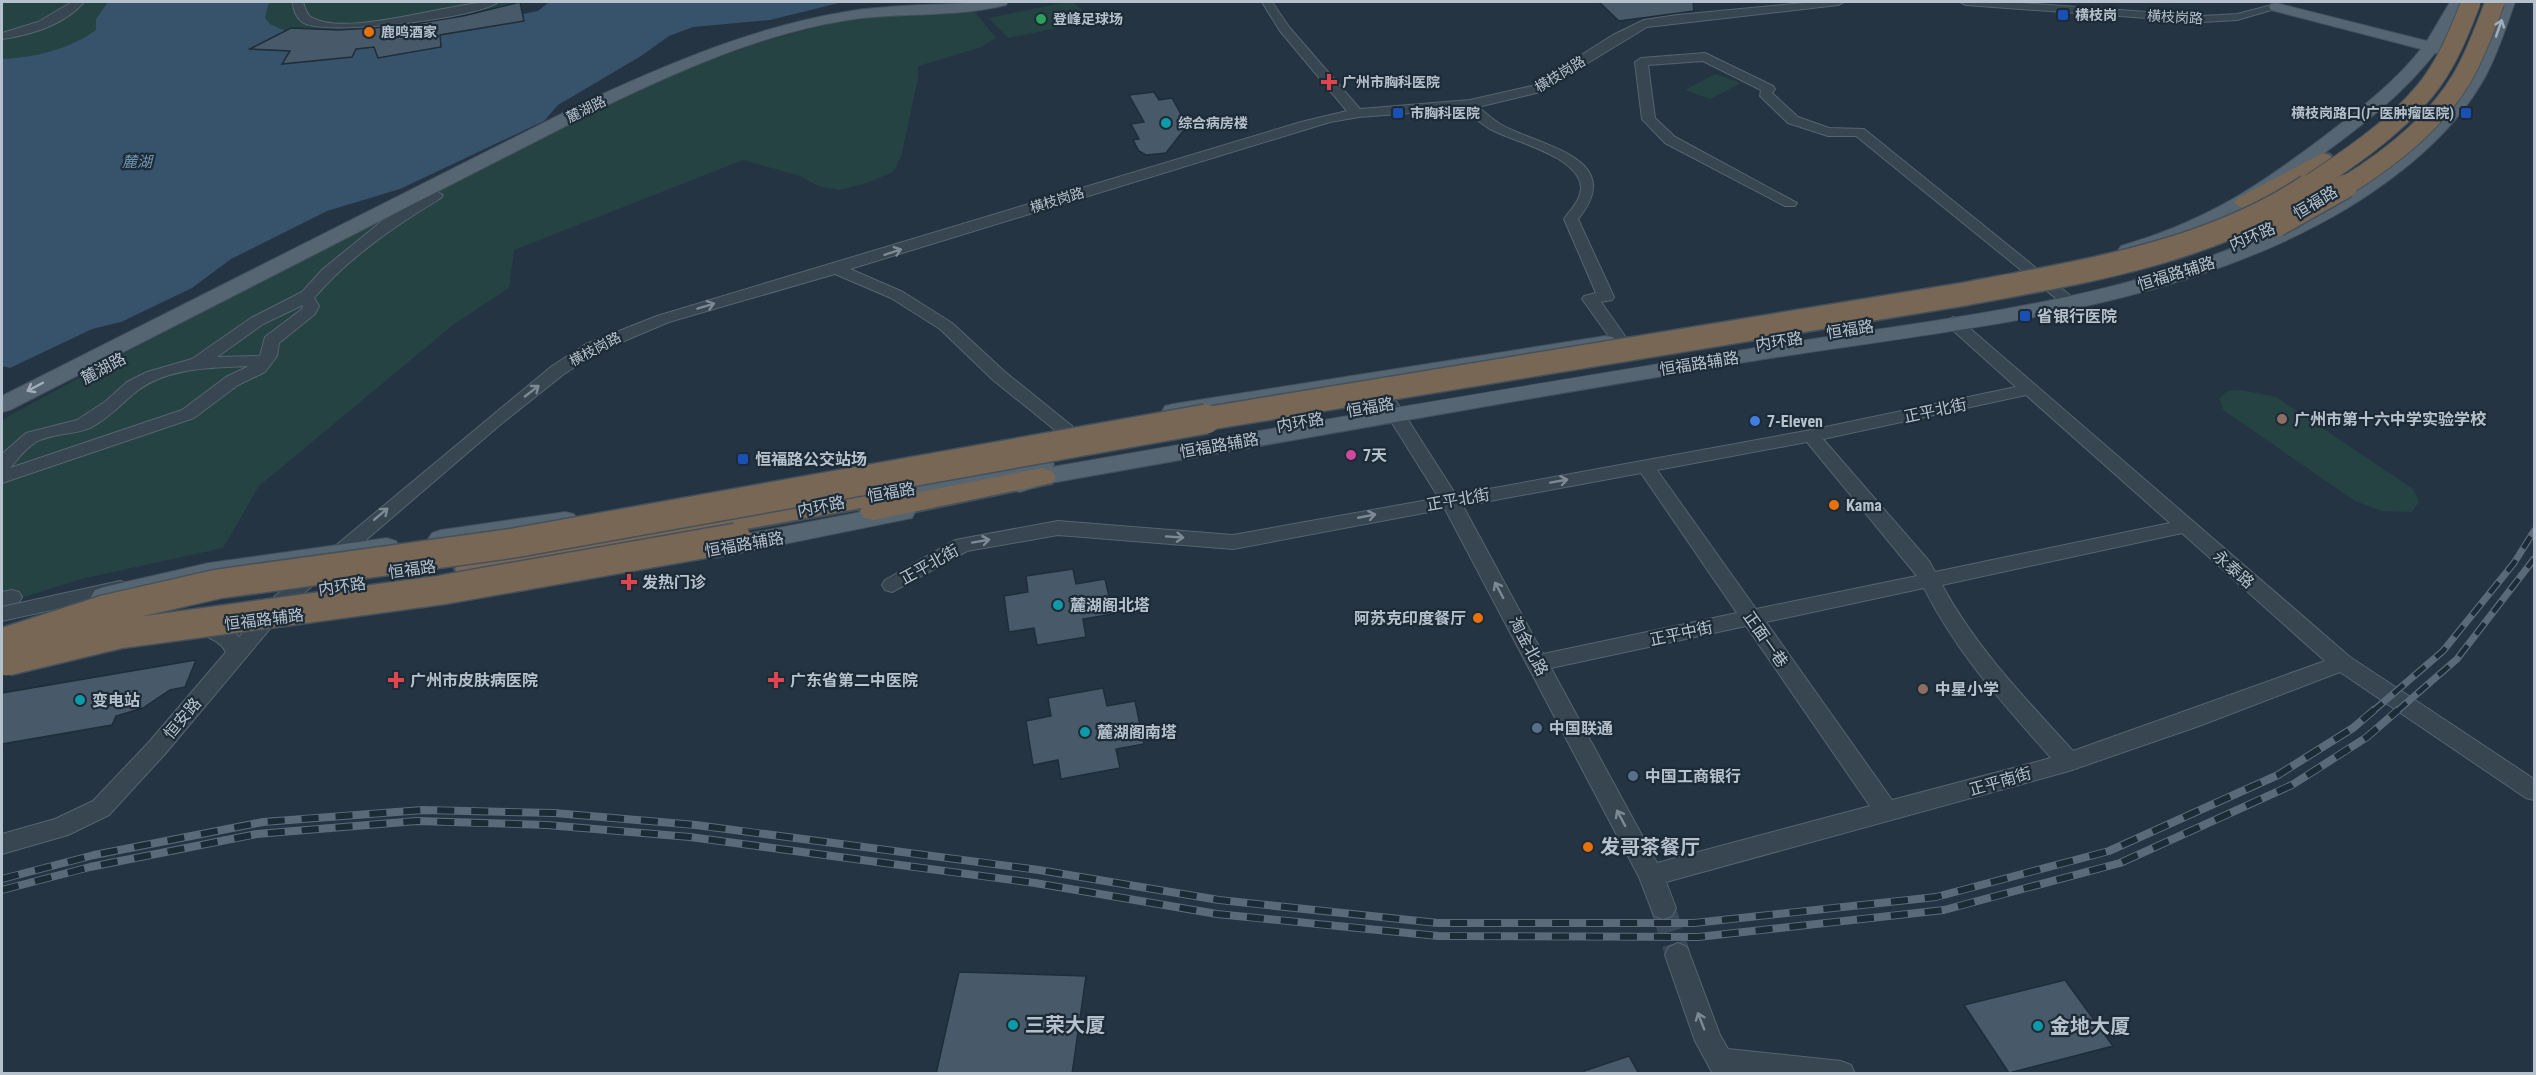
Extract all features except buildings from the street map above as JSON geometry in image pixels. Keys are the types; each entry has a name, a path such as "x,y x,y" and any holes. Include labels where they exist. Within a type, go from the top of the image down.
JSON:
{"highway":[{"path":"2245,212 2283,184 2323,159 2397,100 2412,84 2457,2"},
{"name":"内环路","path":"3,659 104,610 218,584 525,541 1344,394 1953,296 2092,270 2186,243 2229,227 2296,194 2339,165 2404,113 2426,90 2454,45 2472,2"},
{"name":"内环路","path":"3,659 131,623 220,604 470,569 603,547 1174,443 1985,308 2126,279 2200,257 2252,238 2295,217 2352,183 2422,125 2446,100 2473,56 2495,2"},
{"path":"3,659 109,636 441,590 736,538 1042,477"}],"main road":[{"name":"麓湖路","path":"5,401 200,305 593,105 685,65 747,42 845,16 1001,2"},
{"name":"恒福路辅路","path":"554,522 1127,419 1619,339 2052,288 2149,282 2217,260 2279,236 2338,206 2390,168 2447,119 2472,87 2457,48 2457,2"},
{"name":"恒福路","path":"2457,48 2472,2"},
{"name":"恒福路","path":"2,631 93,600 170,579 278,560 786,493 1388,403 2052,288 2159,254 2245,212 2317,184 2378,139 2422,99 2436,82 2457,48 2495,2"},
{"name":"恒福路辅路","path":"2457,48 2508,2"},
{"path":"2282,4 2457,48"},
{"name":"恒福路辅路","path":"3,659 75,648 135,623 201,626 266,618 493,588 756,542 975,496 1042,477 1388,403 1953,322 2052,288"},
{"name":"麓湖路","path":"2,424 148,344 200,305"},
{"path":"1042,477 1102,446 1127,419"},
{"name":"恒福路","path":"135,623 198,598 606,542 1102,446"}],"street":[{"path":"2,36 40,26 61,17 78,2"},
{"path":"298,2 299,11 308,21 327,25 421,16 492,2"},
{"path":"1268,2 1284,29 1356,113"},
{"name":"横枝岗路","path":"337,552 558,370 592,348 663,319 837,269 1276,133 1356,113 1468,106 1536,89 1617,38 1644,24 1677,18 1749,13 1838,2"},
{"name":"横枝岗路","path":"1966,2 2203,19 2237,17 2282,4"},
{"path":"1790,203 1671,140 1649,119 1641,62 1705,57 1769,89 1765,93 1793,120 1828,132 1859,132 2052,288"},
{"path":"1468,106 1496,127 1558,153 1578,166 1588,186 1584,203 1571,219 1606,297 1590,299 1619,339"},
{"path":"198,363 256,321 302,299 328,272 358,250 387,224 436,195"},
{"path":"837,269 897,295 946,326 999,376 1066,430"},
{"path":"2,477 188,414 232,381 259,368 269,356 271,341 309,311 311,306 309,302 302,299"},
{"name":"永泰路","path":"1953,322 2342,663 2535,791"},
{"path":"2,465 20,445 33,437 83,424 112,405 133,386 153,376 198,363 244,364 265,361"},
{"name":"正平北街","path":"892,585 962,545 1058,528 1233,542 1450,500 1812,436 2030,389"},
{"name":"淘金北路","path":"1388,403 1450,500 1651,875 1663,908"},
{"path":"1812,436 1922,566 1953,625 1989,672 2069,762"},
{"name":"正面一巷","path":"1645,466 1888,813"},
{"name":"正平中街","path":"1538,663 2186,526"},
{"name":"恒安路","path":"2,844 60,828 101,808 238,654 266,618 337,552"},
{"path":"5,603 87,593 170,579"},
{"path":"201,626 228,637 238,654"},
{"name":"正平南街","path":"1651,875 1888,813 2069,762 2191,720 2342,663"},
{"path":"1678,955 1701,1020 1724,1067 1841,1074"}],"green space":[{"path":"2,2 108,2 96,19 96,30 74,43 51,51 2,59"},
{"path":"269,2 524,2 379,28 320,30 291,28 286,31 270,24 265,18"},
{"name":"登峰足球场","path":"1073,2 1094,20 1009,38 989,18"},
{"path":"972,9 996,38 979,48 918,66 918,78 901,157 893,172 864,184 839,190 818,186 800,176 743,160 514,250 509,288 453,325 259,486 223,548 81,579 2,604 2,421 7,417 505,155 620,98 679,73 739,50 799,32 861,18"},
{"path":"1715,74 1741,83 1710,99 1685,90"},
{"path":"2241,390 2276,397 2413,489 2419,502 2412,512 2382,511 2355,501 2223,410 2220,398 2228,391"}],"water":[{"name":"麓湖","path":"108,2 269,2 265,18 270,24 286,31 252,48 290,51 283,63 352,57 356,49 374,47 378,58 441,47 440,35 524,20 523,14 538,11 549,2 843,2 770,20 693,27 669,36 641,56 558,105 544,121 400,189 327,211 231,259 192,288 121,322 92,329 10,368 2,366 2,59 51,51 74,43 96,30 96,19"}],"tunnel":[{"path":"1663,908 1678,955"}],"railway":[{"path":"2372,712 2443,651 2514,563 2534,531"},
{"path":"2396,712 2457,659 2534,559"},
{"path":"2,879 94,855 263,822 423,810 554,813 696,825 1039,870 1219,900 1438,923 1694,923 1936,897 2109,851 2278,775 2353,728 2374,710"},
{"path":"2,890 90,867 257,834 417,821 547,825 690,837 1035,883 1217,914 1438,936 1698,937 1944,910 2120,863 2292,785 2367,737 2398,710"}],"place":[{"name":"横枝岗","path":"2063,15"},
{"name":"登峰足球场","path":"1041,19"},
{"name":"鹿鸣酒家","path":"369,32"},
{"name":"广州市胸科医院","path":"1329,82"},
{"name":"市胸科医院","path":"1398,113"},
{"name":"横枝岗路口(广医肿瘤医院)","path":"2466,113"},
{"name":"综合病房楼","path":"1166,123"},
{"name":"省银行医院","path":"2025,316"},
{"name":"广州市第十六中学实验学校","path":"2282,419"},
{"name":"7-Eleven","path":"1755,421"},
{"name":"7天","path":"1351,455"},
{"name":"恒福路公交站场","path":"743,459"},
{"name":"Kama","path":"1834,505"},
{"name":"发热门诊","path":"629,582"},
{"name":"麓湖阁北塔","path":"1058,605"},
{"name":"阿苏克印度餐厅","path":"1478,618"},
{"name":"广州市皮肤病医院","path":"396,680"},
{"name":"广东省第二中医院","path":"776,680"},
{"name":"中星小学","path":"1923,689"},
{"name":"变电站","path":"80,700"},
{"name":"中国联通","path":"1537,728"},
{"name":"麓湖阁南塔","path":"1085,732"},
{"name":"中国工商银行","path":"1633,776"},
{"name":"发哥茶餐厅","path":"1588,847"},
{"name":"三荣大厦","path":"1013,1025"},
{"name":"金地大厦","path":"2038,1026"}]}
